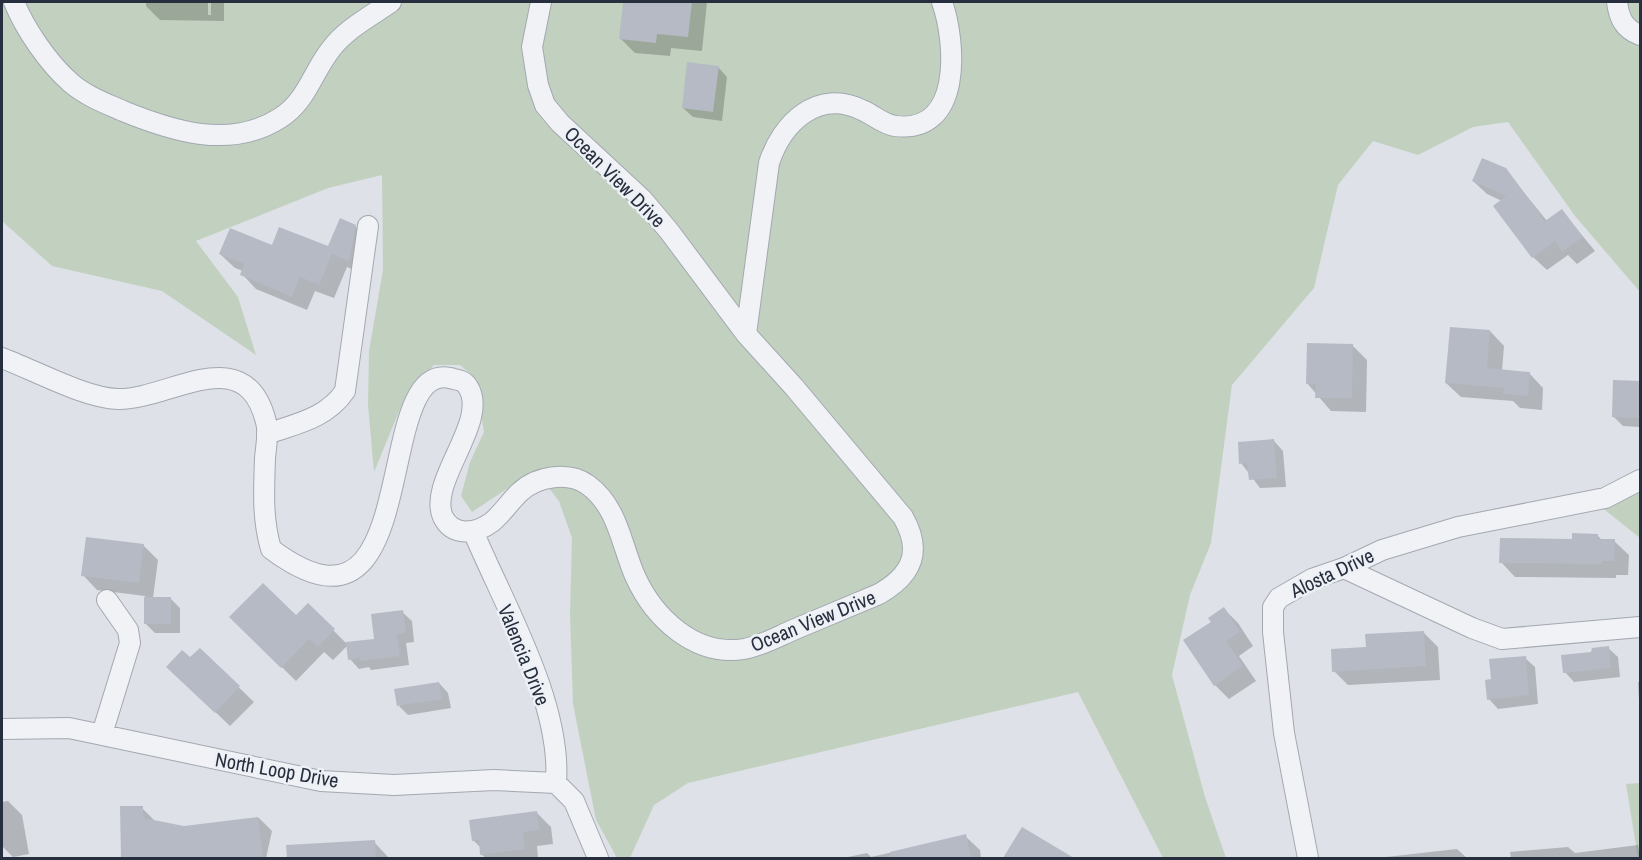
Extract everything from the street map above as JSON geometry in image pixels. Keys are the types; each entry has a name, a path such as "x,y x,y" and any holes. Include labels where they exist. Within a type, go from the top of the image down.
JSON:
{"street":[{"path":"14,2 31,33 59,70 83,92 165,128 204,135 246,132 281,118 307,91 331,49 346,33 391,2"},
{"name":"Ocean View Drive","path":"473,531 489,524 522,490 538,480 557,476 580,480 602,497 613,514 635,576 659,614 692,641 725,650 754,647 879,594 896,584 906,573 912,560 913,545 907,524 794,387 746,334 642,199 560,123 545,105 538,86 532,47 541,2"},
{"path":"746,334 769,163 776,142 788,125 816,107 833,104 862,110 880,121 895,126 910,126 924,121 937,112 949,92 952,68 949,30 942,2"},
{"path":"1617,2 1622,22 1632,32 1641,35"},
{"path":"267,434 312,419 336,405 345,391 368,226"},
{"path":"2,358 95,395 118,399 152,395 208,376 232,379 252,393 267,424 263,514 271,549 291,564 319,575 342,575 358,566 369,554 383,521 402,441 417,400 437,378 462,380 471,392 471,414 442,494 441,507 449,526 458,531 473,531"},
{"name":"Alosta Drive","path":"1308,858 1284,733 1273,632 1273,607 1279,598 1295,586 1344,568 1382,550 1458,527 1605,498 1641,480"},
{"name":"Valencia Drive","path":"473,531 535,672 558,757 556,783"},
{"path":"1344,568 1472,628 1502,639 1641,627"},
{"path":"102,734 130,643 128,630 107,600"},
{"name":"North Loop Drive","path":"2,729 69,728 321,781 394,785 494,780 556,783"},
{"path":"556,783 574,801 598,858"}],"green space":[{"path":"2,2 1640,2 1640,292 1575,216 1508,122 1473,127 1418,155 1373,141 1338,185 1314,288 1232,385 1211,543 1190,595 1172,675 1205,797 1226,858 1163,858 1078,692 688,783 654,805 630,858 617,858 596,820 573,704 570,614 572,538 559,501 535,470 472,512 461,496 470,462 484,432 474,377 460,365 434,365 405,397 374,472 368,405 369,351 383,270 382,175 328,188 196,241 238,297 256,355 162,291 52,266 2,221"},
{"path":"1640,490 1640,538 1600,506"},
{"path":"1640,783 1640,858 1638,858 1626,784"}],"building":[{"path":"623,2 692,2 688,37 657,34 656,43 619,39"},
{"path":"687,62 719,66 713,112 682,108"},
{"path":"1482,158 1506,168 1545,221 1562,209 1583,237 1562,252 1555,241 1532,258 1493,206 1506,196 1472,181"},
{"path":"340,218 356,225 349,261 332,254 319,285 300,277 292,297 240,275 244,264 219,254 230,228 272,245 279,227 328,246"},
{"path":"1450,327 1490,330 1487,368 1530,372 1528,396 1503,394 1504,388 1445,383"},
{"path":"1307,343 1353,344 1352,398 1315,398 1316,384 1306,384"},
{"path":"1613,380 1641,381 1641,418 1612,417"},
{"path":"1274,439 1277,478 1249,480 1247,463 1239,464 1238,442"},
{"path":"1572,533 1598,534 1598,539 1615,539 1614,561 1602,561 1602,564 1499,563 1500,538 1572,539"},
{"path":"86,537 144,544 139,583 81,576"},
{"path":"263,583 296,615 308,603 335,629 318,647 309,639 281,668 229,617"},
{"path":"144,597 171,597 171,624 144,624"},
{"path":"1224,607 1240,632 1226,641 1243,666 1214,686 1183,640 1211,622 1208,618"},
{"path":"403,610 406,633 397,634 400,656 360,661 360,658 348,660 346,642 374,639 371,614"},
{"path":"1424,631 1426,666 1332,672 1331,649 1366,647 1365,634"},
{"path":"1609,646 1611,668 1563,673 1561,655 1591,652 1592,648"},
{"path":"200,648 240,686 215,713 166,667 182,650 190,657"},
{"path":"1526,656 1529,695 1487,700 1485,680 1491,679 1489,659"},
{"path":"439,682 442,699 397,706 394,689"},
{"path":"120,806 143,806 143,818 184,826 258,817 263,858 121,858"},
{"path":"537,811 539,830 523,832 525,849 480,855 479,840 472,841 469,820"},
{"path":"1022,827 1074,858 1003,858"},
{"path":"966,834 971,858 890,858 890,852"},
{"path":"375,840 376,858 287,858 286,845"}]}
